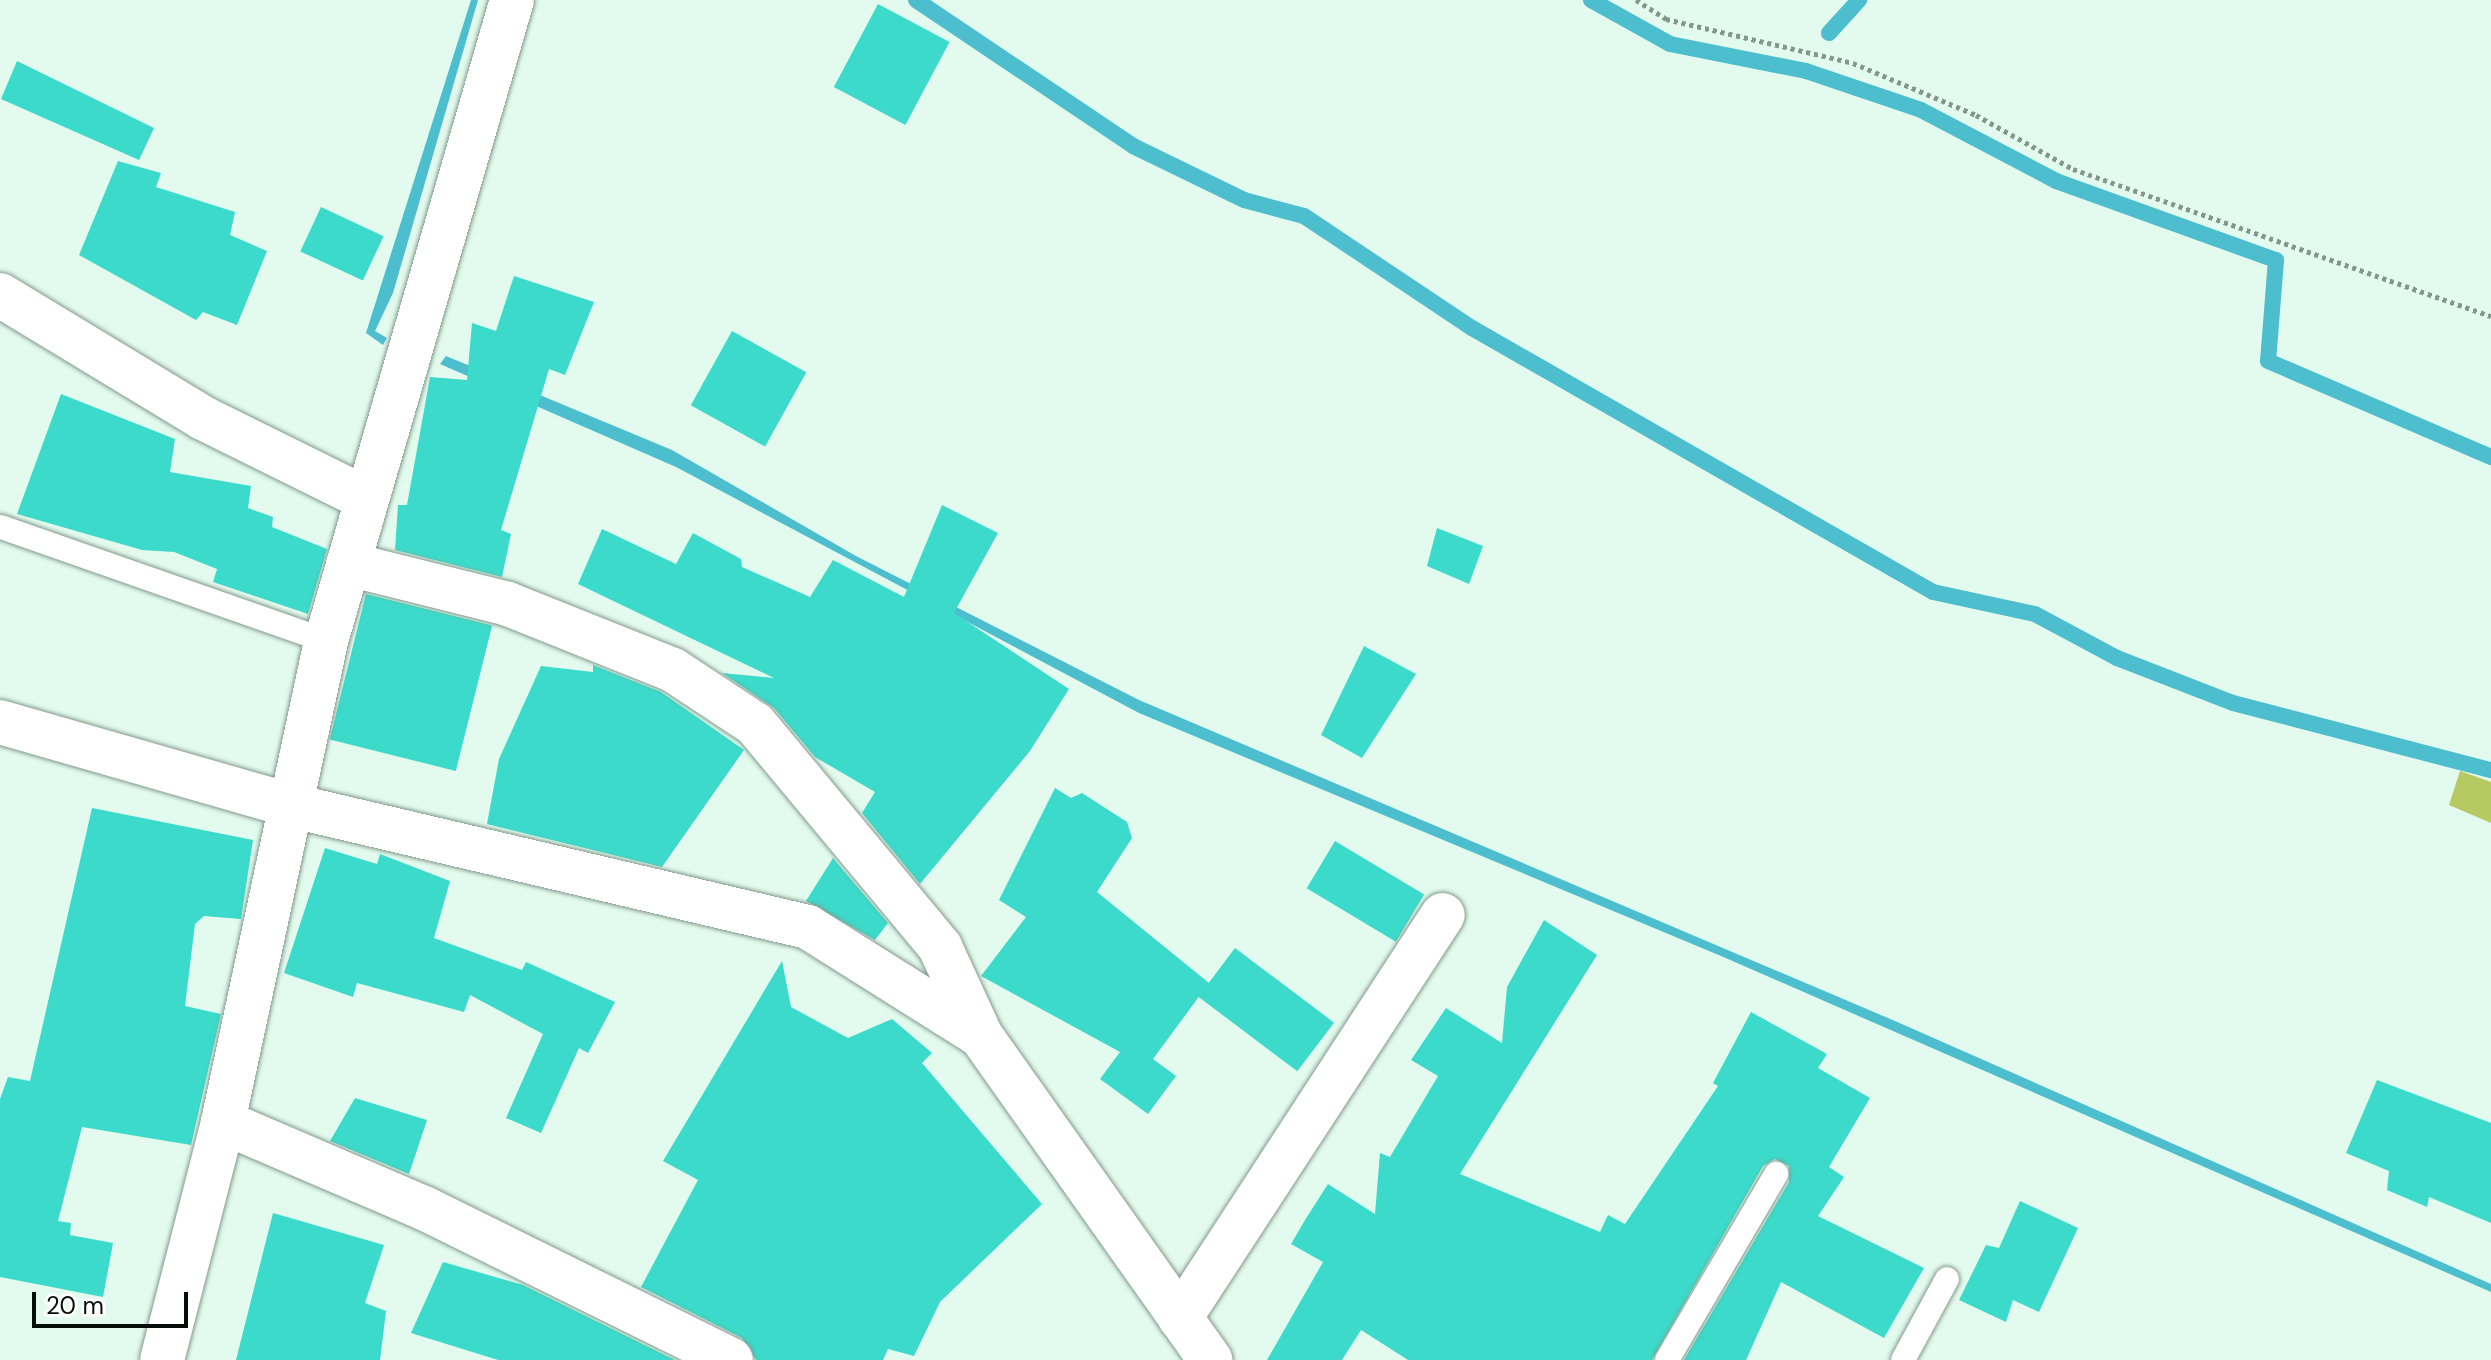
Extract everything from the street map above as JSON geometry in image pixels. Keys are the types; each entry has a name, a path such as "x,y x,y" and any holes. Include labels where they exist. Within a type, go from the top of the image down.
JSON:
{"street":[{"path":"162,1360 223,1122 326,641 512,0"},
{"path":"0,295 203,418 365,498"},
{"path":"348,564 508,604 673,670 755,724 940,947 981,1036 1210,1360"},
{"path":"0,722 289,805 808,927 981,1036"},
{"path":"1180,1318 1443,915"},
{"path":"223,1122 426,1209 731,1360"}],"lane":[{"path":"1,527 326,641"},
{"path":"1667,1360 1776,1174"},
{"path":"1903,1360 1947,1279"}],"path":[{"path":"1636,0 1666,19 1853,63 1976,115 2073,169 2491,316"}],"green space":[{"path":"2460,771 2491,782 2491,823 2449,805"}],"water":[{"path":"471,0 478,0 393,293 375,331 387,338 383,345 366,333"},
{"path":"446,356 672,450 856,556 1139,700 1895,1021 2491,1284 2491,1292 1721,956 1139,713 676,467 440,364"}],"building":[{"path":"878,4 950,42 905,125 834,87"},
{"path":"17,61 154,128 139,160 1,99"},
{"path":"118,161 161,173 156,187 235,212 230,235 267,251 237,325 203,312 196,320 79,255"},
{"path":"321,207 384,236 363,281 300,251"},
{"path":"514,276 594,302 565,375 549,369 501,530 511,534 502,577 395,550 398,505 407,505 430,377 467,380 472,323 496,331"},
{"path":"732,331 806,372 765,447 691,405"},
{"path":"61,394 175,439 170,472 251,486 248,508 273,517 272,527 327,549 308,614 213,582 217,569 174,552 142,550 17,514"},
{"path":"942,505 998,533 954,613 1069,689 1030,751 920,884 862,813 875,792 815,757 774,708 722,673 774,678 578,584 602,529 676,564 693,533 741,559 742,567 810,597 833,560 904,597"},
{"path":"1437,528 1483,546 1469,584 1427,566"},
{"path":"366,594 492,625 456,771 330,740"},
{"path":"1364,646 1416,674 1362,758 1321,735"},
{"path":"593,665 661,692 744,750 662,867 487,824 499,759 541,666 593,672"},
{"path":"1055,788 1071,798 1082,793 1127,822 1132,838 1097,892 1209,983 1153,1059 1176,1076 1148,1114 1100,1079 1120,1052 981,976 1026,917 999,900"},
{"path":"92,808 253,840 241,919 204,916 195,924 185,1006 221,1014 191,1145 82,1127 58,1221 71,1223 70,1235 113,1243 103,1297 0,1277 0,1099 8,1077 30,1081"},
{"path":"1335,841 1424,895 1396,942 1307,888"},
{"path":"325,848 377,864 380,854 450,881 434,938 522,970 526,962 615,1002 588,1053 579,1048 541,1133 506,1118 543,1034 470,995 464,1012 357,983 353,997 284,973"},
{"path":"833,858 888,923 875,940 806,901"},
{"path":"1544,920 1597,955 1460,1174 1600,1232 1608,1215 1625,1224 1718,1086 1713,1083 1751,1012 1827,1054 1818,1068 1870,1098 1829,1167 1844,1177 1818,1216 1924,1268 1884,1338 1781,1282 1746,1360 1684,1360 1789,1182 1789,1166 1775,1159 1763,1166 1652,1360 1408,1360 1361,1330 1342,1360 1267,1360 1323,1262 1291,1244 1305,1220 1328,1184 1375,1214 1380,1153 1390,1157 1438,1076 1411,1060 1446,1008 1502,1043 1507,987"},
{"path":"1235,948 1334,1023 1297,1071 1198,997"},
{"path":"782,961 791,1007 848,1038 892,1019 932,1053 922,1063 1042,1204 940,1302 914,1356 888,1349 883,1360 756,1360 742,1338 641,1287 698,1180 663,1161"},
{"path":"2377,1080 2491,1123 2491,1223 2429,1197 2427,1207 2387,1190 2389,1171 2346,1153"},
{"path":"355,1098 427,1120 409,1174 330,1141"},
{"path":"2020,1201 2078,1228 2039,1312 2013,1300 2006,1322 1959,1300 1986,1245 1999,1248"},
{"path":"273,1213 384,1245 365,1303 386,1311 380,1360 236,1360"},
{"path":"443,1262 523,1285 675,1360 498,1360 411,1333"}],"waterway":[{"path":"916,0 1133,146 1244,200 1304,216 1472,328 1933,592 2035,614 2117,658 2233,703 2491,770"},
{"path":"1591,0 1670,44 1806,71 1921,110 2056,181 2276,260 2268,361 2491,457"},
{"path":"1829,33 1859,0"}]}
